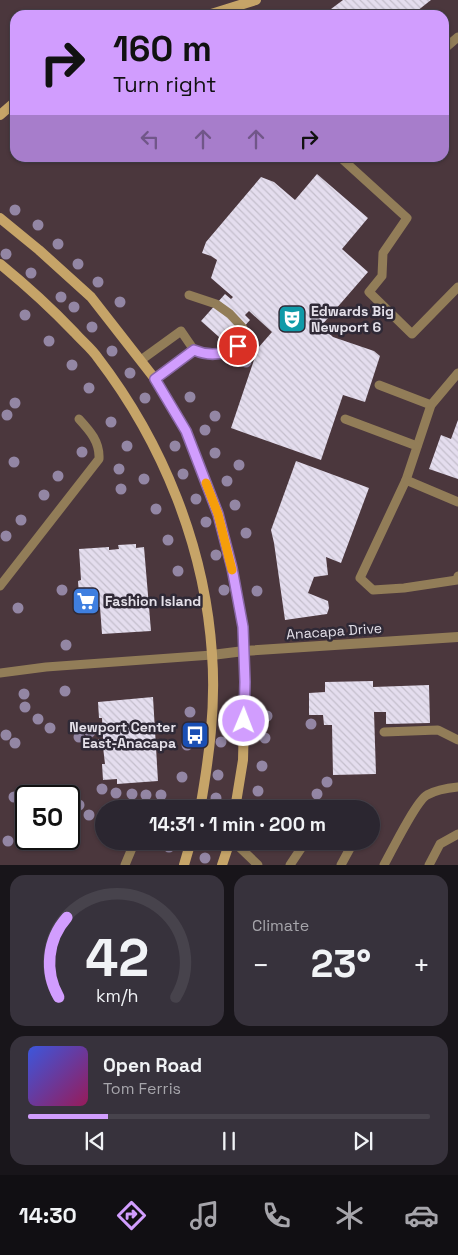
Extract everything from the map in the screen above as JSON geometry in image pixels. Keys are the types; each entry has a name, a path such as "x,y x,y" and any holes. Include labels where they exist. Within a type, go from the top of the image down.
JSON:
{"main road":[{"path":"224,10 256,0"},
{"path":"0,114 10,106"},
{"path":"0,218 91,297 155,379 186,431 218,514 243,627 245,682 243,760 236,800"},
{"path":"0,264 56,313 98,357 152,443 176,493 198,558 210,628 213,682 209,759 202,800"},
{"path":"184,865 188,850"},
{"path":"222,865 228,850"}],"street":[{"name":"Anacapa Drive","path":"212,655 244,651 458,637"}],"lane":[{"path":"345,162 407,218 383,253 382,276 369,292 412,334 458,288"},
{"path":"141,360 181,331 194,350 201,353 225,354 238,346 243,328 230,314 216,304 189,295"},
{"path":"155,379 194,350"},
{"path":"458,373 431,405 406,480 360,578 373,590 404,588 457,580 458,576"},
{"path":"379,385 431,405"},
{"path":"0,586 99,459 99,449 94,438 79,419"},
{"path":"345,419 417,446"},
{"path":"406,480 458,502"},
{"path":"0,673 46,667 212,655"},
{"path":"384,732 438,730 458,740"},
{"path":"384,865 410,818 426,795 447,788 458,787"},
{"path":"429,865 440,844 458,834"},
{"path":"125,865 131,850"},
{"path":"242,850 258,865"},
{"path":"290,865 300,850"},
{"path":"341,865 349,850"}],"shaded area":[{"path":"0,0 458,0 458,865 0,865"}],"building":[{"path":"343,0 431,0 418,10 330,10"},
{"name":"Edwards Big Newport 6","path":"317,174 368,218 342,249 368,272 321,326 333,337 374,351 380,356 365,402 343,395 321,460 231,428 258,348 272,332 249,311 245,315 250,320 228,345 201,321 225,294 231,299 233,297 211,278 217,260 202,253 206,242 261,177 274,182 295,200"},
{"path":"458,420 458,479 429,469 441,435 451,439"},
{"path":"296,461 369,488 341,563 326,557 328,575 314,577 308,593 328,601 329,608 327,614 285,620 271,530"},
{"path":"136,544 136,548 144,547 151,631 102,634 100,607 80,609 78,581 81,580 79,549 109,547 109,550 119,549 118,545"},
{"path":"373,681 373,687 429,685 430,723 386,724 386,712 374,712 376,774 333,775 332,725 324,725 323,715 309,715 309,693 325,692 325,682"},
{"path":"153,697 158,781 117,784 117,779 103,780 102,764 105,764 103,747 99,748 98,739 103,739 102,718 99,718 98,702"}],"slow traffic":[{"path":"206,483 218,514 232,570"}],"place":[{"name":"Edwards Big Newport 6","path":"292,319"},
{"name":"Fashion Island","path":"86,601"},
{"name":"Newport Center East-Anacapa","path":"195,735"}],"route":[{"path":"238,346 225,354 201,353 194,350 155,379 186,431 218,514 232,568 243,627 244,721"}]}
